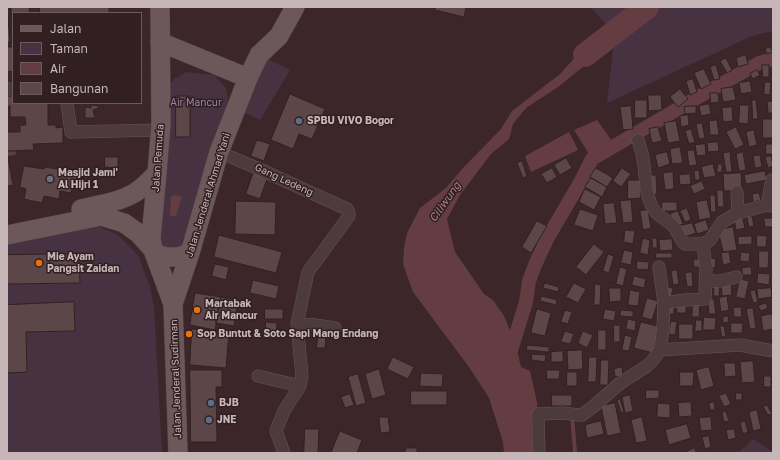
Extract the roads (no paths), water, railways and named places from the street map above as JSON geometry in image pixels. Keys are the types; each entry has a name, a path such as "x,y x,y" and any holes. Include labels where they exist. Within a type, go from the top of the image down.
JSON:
{"main road":[{"name":"Jalan Pemuda","path":"160,7 160,130 151,238 153,250 173,304"},
{"name":"Jalan Jenderal Ahmad Yani","path":"173,304 190,253 219,152 248,78 259,55 279,36 296,7"},
{"path":"160,42 248,78"},
{"path":"7,223 102,204 127,197 138,191 157,173"},
{"path":"7,235 101,216 124,223 138,233 157,254 166,257 178,257 190,253"},
{"name":"Jalan Jenderal Sudirman","path":"173,304 178,453"}],"street":[{"path":"67,104 71,132 160,130"},
{"path":"638,140 644,165 648,199 661,218 668,222 676,230 683,242 687,244 703,244 710,240 722,222 738,213 770,206 772,180"},
{"name":"Gang Ledeng","path":"219,152 347,210 349,213 349,216 308,272 297,324"},
{"path":"737,192 738,213"},
{"path":"664,303 705,299 706,268 703,244"},
{"path":"540,453 538,414 563,413 579,416 582,415 619,384 647,366 660,350 663,330 664,303 659,267"},
{"path":"706,281 716,282 736,277"},
{"path":"284,453 276,431 284,411 300,386 302,376 297,324 335,328"},
{"path":"660,350 740,345 773,351"},
{"path":"258,376 300,386"}],"water":[{"path":"608,27 614,42 558,87 526,108 513,124 509,139 491,154 460,195 447,219 455,252 484,294 493,300 504,316 515,342 521,367 530,371 537,402 538,453 504,453 503,442 489,398 469,367 413,292 403,264 407,233 420,208 446,188 462,169 501,129 512,111 560,74 580,52"},
{"path":"597,120 612,141 589,154 574,130"},
{"path":"569,132 578,150 531,172 525,156"},
{"path":"176,195 182,197 176,216 170,216 171,196"}],"waterway":[{"name":"Ciliwung","path":"585,55 647,7"},
{"path":"508,360 526,302 529,281 535,265 547,239 592,159 759,63 773,59"},
{"path":"7,154 14,153"},
{"path":"572,416 576,453"}],"place":[{"name":"SPBU VIVO Bogor","path":"299,121"},
{"name":"Masjid Jami' Al Hijri 1","path":"50,179"},
{"name":"Mie Ayam Pangsit Zaidan","path":"39,263"},
{"name":"Martabak Air Mancur","path":"197,310"},
{"name":"Sop Buntut & Soto Sapi Mang Endang","path":"189,334"},
{"name":"BJB","path":"211,403"},
{"name":"JNE","path":"209,420"}],"park label":[{"name":"Air Mancur","path":"196,103"}]}
